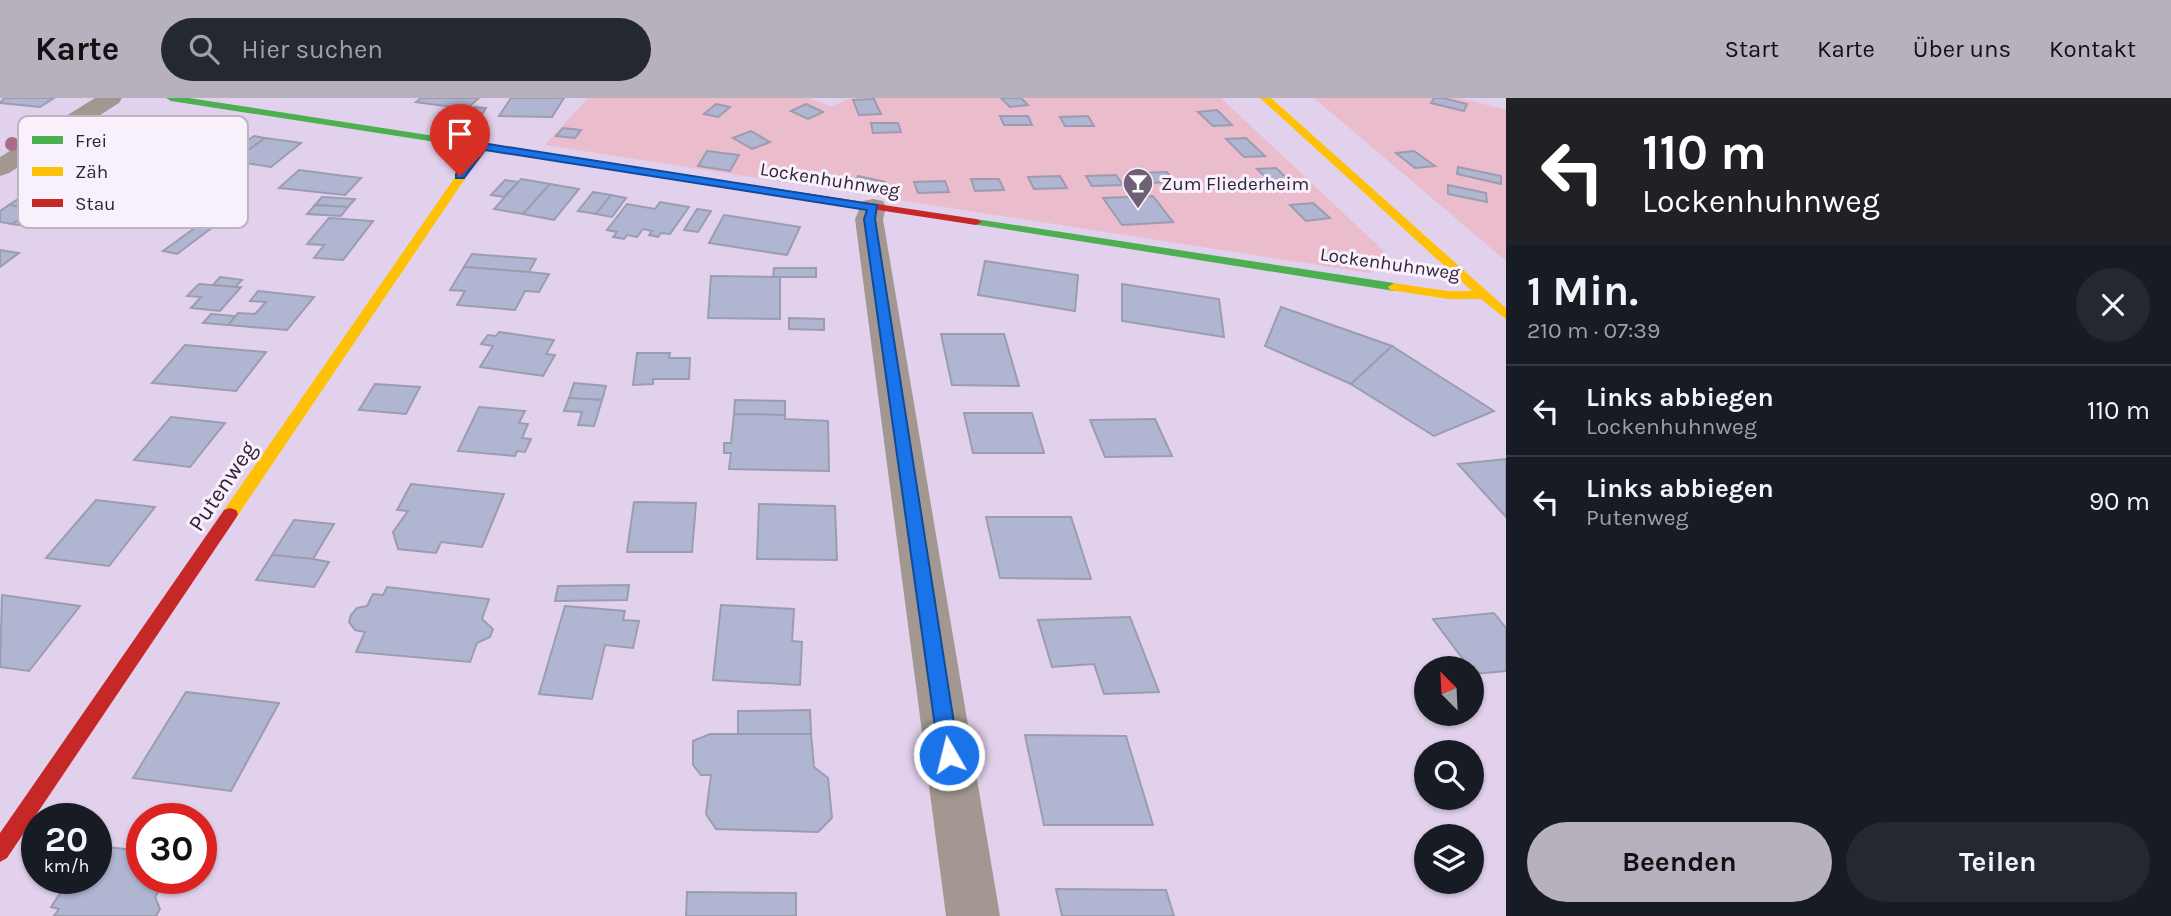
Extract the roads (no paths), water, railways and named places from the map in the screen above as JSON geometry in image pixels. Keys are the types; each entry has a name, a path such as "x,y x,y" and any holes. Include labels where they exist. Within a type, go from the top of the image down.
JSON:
{"street":[{"path":"82,116 111,98"},
{"name":"Lockenhuhnweg","path":"171,98 1448,295 1483,295"},
{"path":"1265,98 1506,315"},
{"name":"Putenweg","path":"0,851 482,146"},
{"path":"0,168 18,157"},
{"path":"873,207 870,219 973,916"}],"place":[{"name":"Zum Fliederheim","path":"1138,210"}]}
